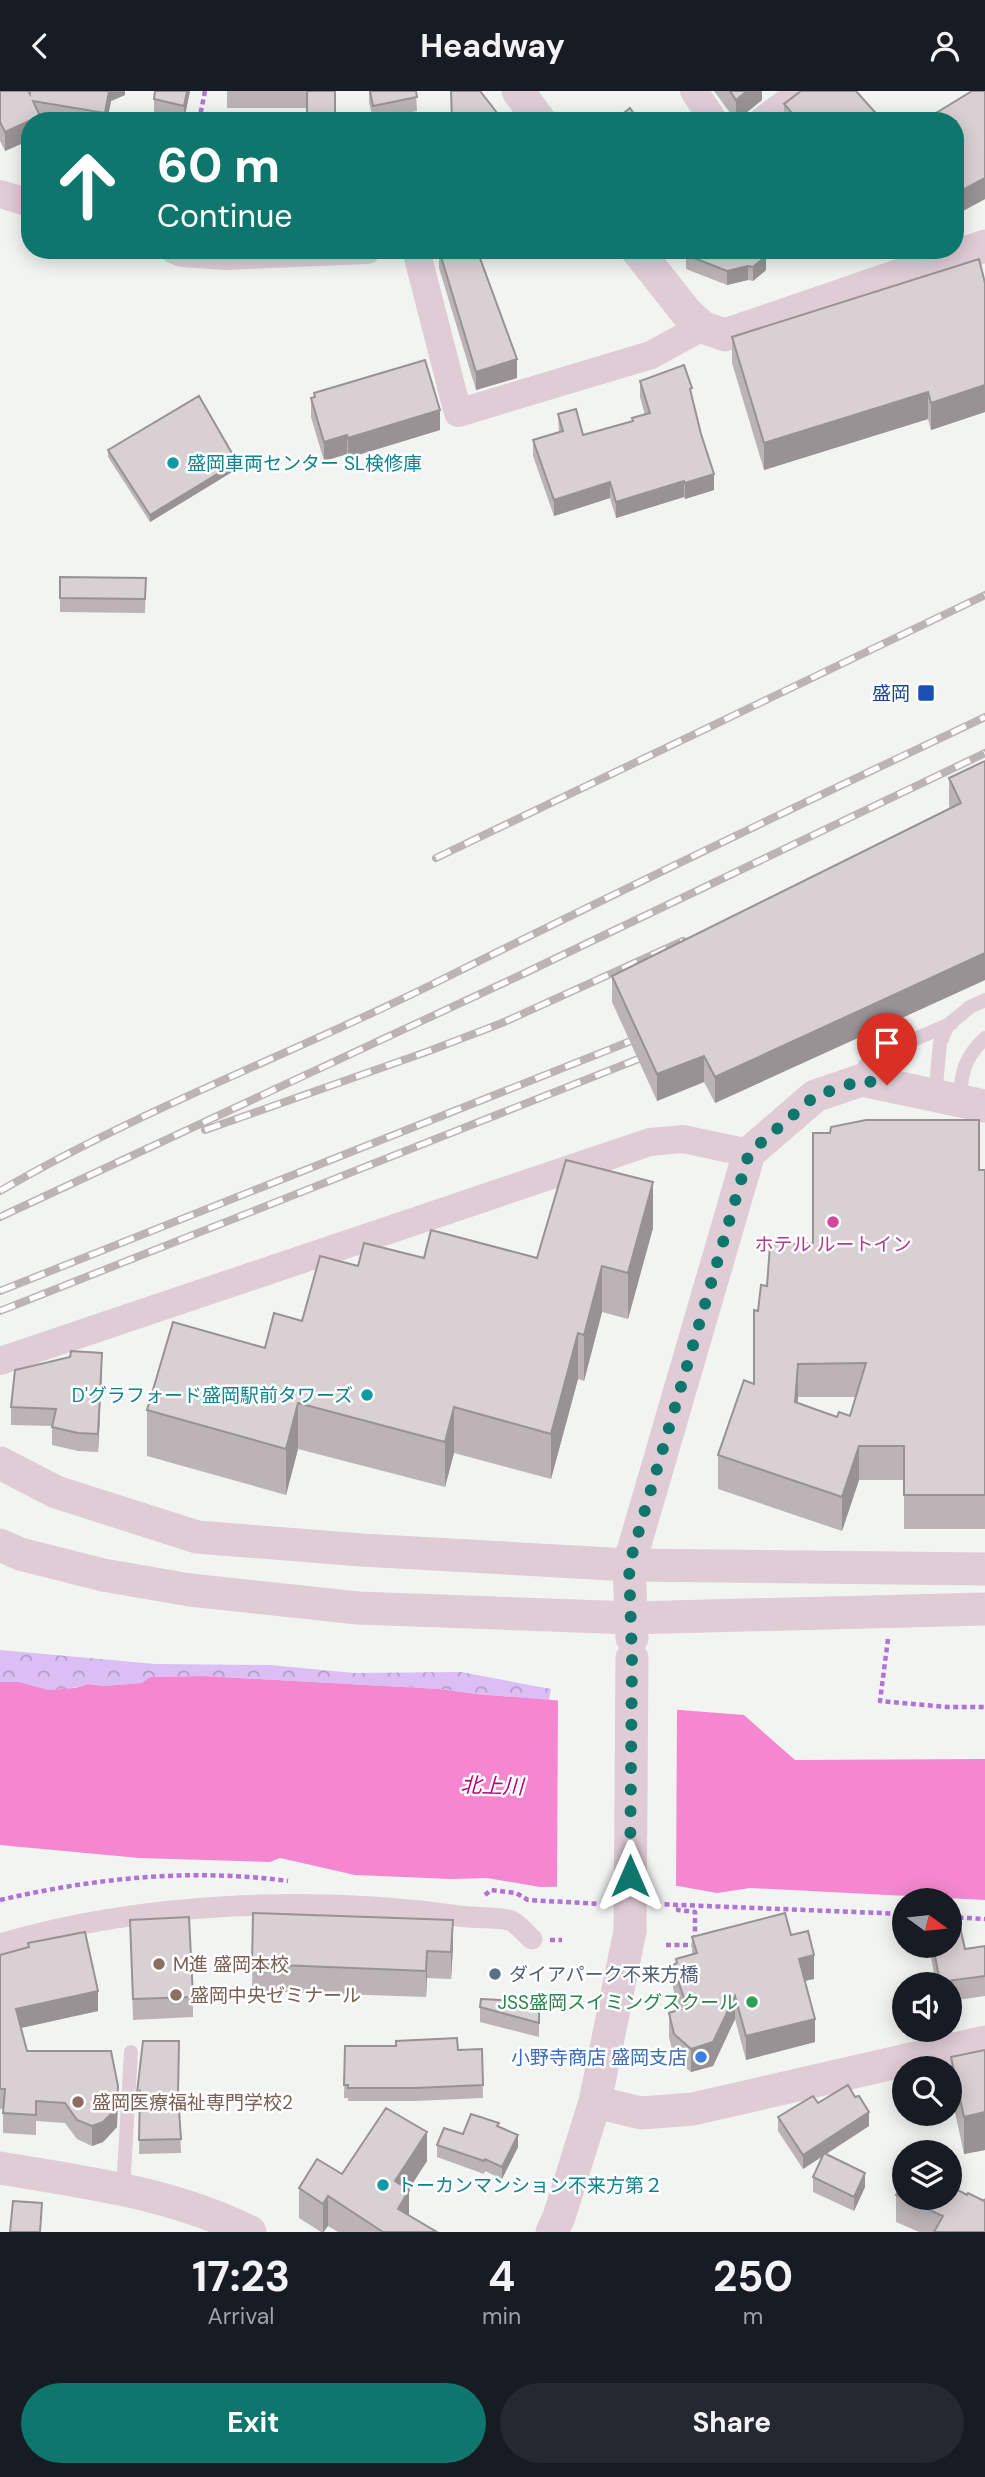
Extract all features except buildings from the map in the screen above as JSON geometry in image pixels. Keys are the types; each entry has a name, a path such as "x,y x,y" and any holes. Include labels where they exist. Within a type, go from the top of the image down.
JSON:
{"street":[{"path":"518,91 533,112"},
{"path":"694,91 708,112"},
{"path":"774,112 802,91"},
{"path":"0,194 21,200"},
{"path":"964,253 985,246"},
{"path":"418,259 458,413 651,355 702,327"},
{"path":"644,259 686,312 702,327 725,335 947,259"},
{"path":"552,2232 596,2102 630,1931 632,1658 629,1565 749,1153 815,1096 862,1080 960,1102"},
{"path":"0,1361 650,1142 683,1139 749,1153"},
{"path":"0,1463 56,1492 197,1537 362,1550 629,1565 985,1569"},
{"path":"0,1545 20,1554 115,1578 190,1590 358,1608 631,1618 985,1609"},
{"path":"0,1944 111,1919 192,1910 290,1904 420,1910 512,1921 532,1939"},
{"path":"596,2102 640,2113 694,2109 985,2042"},
{"path":"0,2168 173,2201 250,2232"}],"lane":[{"path":"960,1102 940,1043 948,1025 970,1007 985,1000"},
{"path":"851,1084 870,1058 985,1007"},
{"path":"960,1102 961,1076 967,1057 985,1038"},
{"path":"123,2190 131,2052"}],"path":[{"path":"201,112 205,91"},
{"path":"888,1639 880,1701 948,1707 985,1707"},
{"path":"478,1896 486,1895 491,1890 516,1893 528,1900 605,1904"},
{"path":"666,1944 695,1945 695,1912 678,1910 679,1903"},
{"path":"654,1904 892,1913"},
{"path":"962,1918 985,1919"}],"green space":[{"path":"0,1650 155,1664 270,1665 354,1673 461,1672 551,1689 549,1700 439,1689 204,1676 150,1677 143,1683 104,1686 88,1684 49,1690 19,1682 0,1682"}],"water":[{"name":"北上川","path":"204,1676 439,1689 744,1715 795,1760 985,1759 985,1900 962,1899 962,1888 892,1888 892,1895 750,1888 717,1893 672,1885 540,1887 487,1878 355,1875 280,1858 270,1862 139,1858 0,1845 0,1682 19,1682 49,1690 88,1684 104,1686 142,1683 150,1677"}],"pier":[{"path":"558,1697 677,1706 676,1889 557,1890"}],"railway":[{"path":"436,858 985,595"},
{"path":"0,1191 53,1161 163,1107 386,1007 985,717"},
{"path":"0,1217 525,973 985,753"},
{"path":"205,1130 502,1023 683,941"},
{"path":"0,1291 646,1035"},
{"path":"0,1311 656,1052"}],"place":[{"name":"盛岡車両センター SL検修庫","path":"173,463"},
{"name":"盛岡","path":"926,693"},
{"name":"ホテル ルートイン","path":"833,1222"},
{"name":"D'グラフォード盛岡駅前タワーズ","path":"367,1395"},
{"name":"M進 盛岡本校","path":"159,1964"},
{"name":"ダイアパーク不来方橋","path":"495,1974"},
{"name":"盛岡中央ゼミナール","path":"176,1995"},
{"name":"JSS盛岡スイミングスクール","path":"752,2002"},
{"name":"小野寺商店 盛岡支店","path":"701,2057"},
{"name":"盛岡医療福祉専門学校2","path":"78,2102"},
{"name":"トーカンマンション不来方第２","path":"383,2185"}],"route":[{"path":"630,1876 632,1658 629,1565 749,1153 815,1096 862,1080 887,1085"}]}
